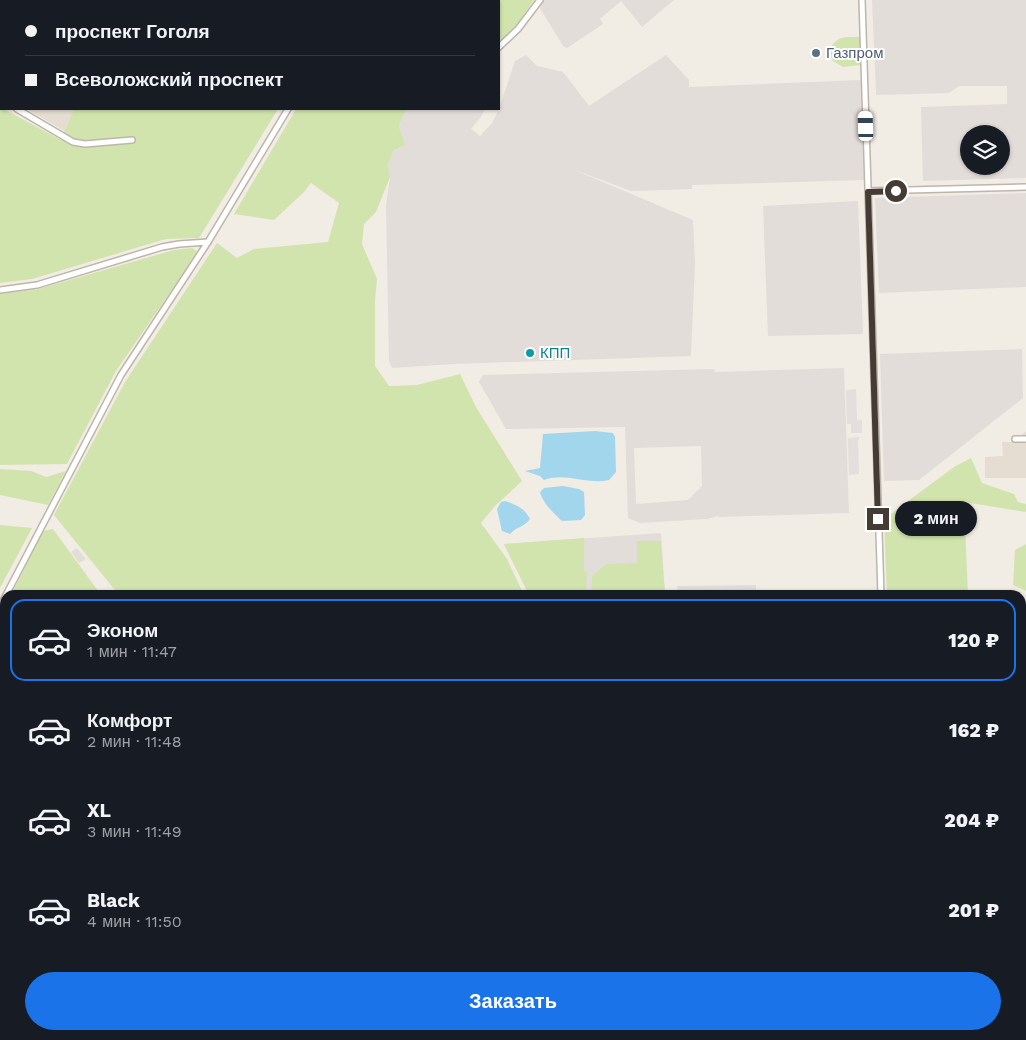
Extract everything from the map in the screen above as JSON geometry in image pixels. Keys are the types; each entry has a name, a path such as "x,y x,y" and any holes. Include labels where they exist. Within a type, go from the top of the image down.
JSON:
{"street":[{"path":"500,46 518,29 540,0"},
{"path":"862,0 881,590"},
{"path":"19,110 72,142 85,144 132,140"},
{"path":"9,590 121,375 208,242 287,110"},
{"path":"868,192 1026,187"},
{"path":"0,290 37,285 162,247 208,242"},
{"path":"1015,439 1026,439"}],"shaded area":[{"path":"542,0 674,0 642,27 621,1 600,19 603,24 567,48 563,46 540,8"},
{"path":"872,0 1026,0 1026,178 923,181 921,107 1007,104 1007,86 959,86 949,93 876,95"},
{"path":"526,55 537,66 563,72 589,106 666,55 689,80 689,87 861,80 864,180 692,185 692,189 631,191 572,169 693,220 695,263 691,356 454,364 392,368 389,361 386,205 390,177 388,164 394,150 404,145 399,126 406,110 484,110 471,129 480,136 492,123 500,110 515,61"},
{"path":"29,110 129,110 78,139"},
{"path":"1026,193 1026,287 879,293 875,198"},
{"path":"858,201 863,334 768,336 763,206"},
{"path":"1022,349 1023,398 919,480 884,481 880,354"},
{"path":"844,368 849,513 718,516 707,519 640,523 628,518 625,427 506,429 479,382 483,375 714,369 715,372","holes":["701,446 702,486 688,500 636,504 634,448"]},
{"path":"856,389 857,420 862,420 862,433 851,433 851,424 847,424 846,390"},
{"path":"1026,431 1026,478 985,478 985,457 1003,456 1002,442 1014,442"},
{"path":"860,437 858,441 859,474 849,475 848,438"},
{"path":"661,533 665,590 527,590 504,544"},
{"path":"77,548 86,559 79,563 71,552"},
{"path":"756,585 756,590 677,590 677,586"}],"green space":[{"path":"500,0 534,0 517,24 500,41"},
{"path":"860,37 860,65 843,67 833,61 831,56 832,45 841,38"},
{"path":"0,110 6,110 61,140 74,110 277,110 199,238 166,239 32,279 0,283"},
{"path":"295,110 406,110 399,126 405,145 394,150 388,164 390,177 376,212 364,224 362,244 377,279 375,366 389,386 417,385 460,374 476,407 522,481 495,506 481,523 507,559 522,590 115,590 54,515 125,382 217,243 237,258 254,249 328,242 339,203 311,183 274,220 234,214"},
{"path":"192,248 198,252 116,371 67,464 0,465 0,294 38,289 174,250"},
{"path":"971,458 982,483 1014,494 1018,502 1026,504 1026,512 964,502 968,590 887,590 884,519 954,467"},
{"path":"0,469 31,471 46,477 66,471 48,505 0,495"},
{"path":"0,525 32,528 0,588"},
{"path":"53,529 97,590 14,590 43,531"},
{"path":"584,538 586,590 527,590 504,544"},
{"path":"637,541 661,541 665,590 591,590 592,576 606,564 637,563"},
{"path":"1026,544 1026,590 1013,585 1015,550"}],"water":[{"path":"595,431 613,433 615,437 616,472 609,480 593,481 560,477 544,480 540,476 525,471 540,468 543,434"},
{"path":"563,486 579,489 584,492 585,515 581,520 562,521 549,508 540,492 544,488"},
{"path":"505,501 520,507 530,519 510,534 502,531 497,509 501,502"}],"place":[{"name":"Газпром","path":"816,53"},
{"name":"КПП","path":"530,353"}],"route":[{"path":"878,519 868,192 896,191"}]}
